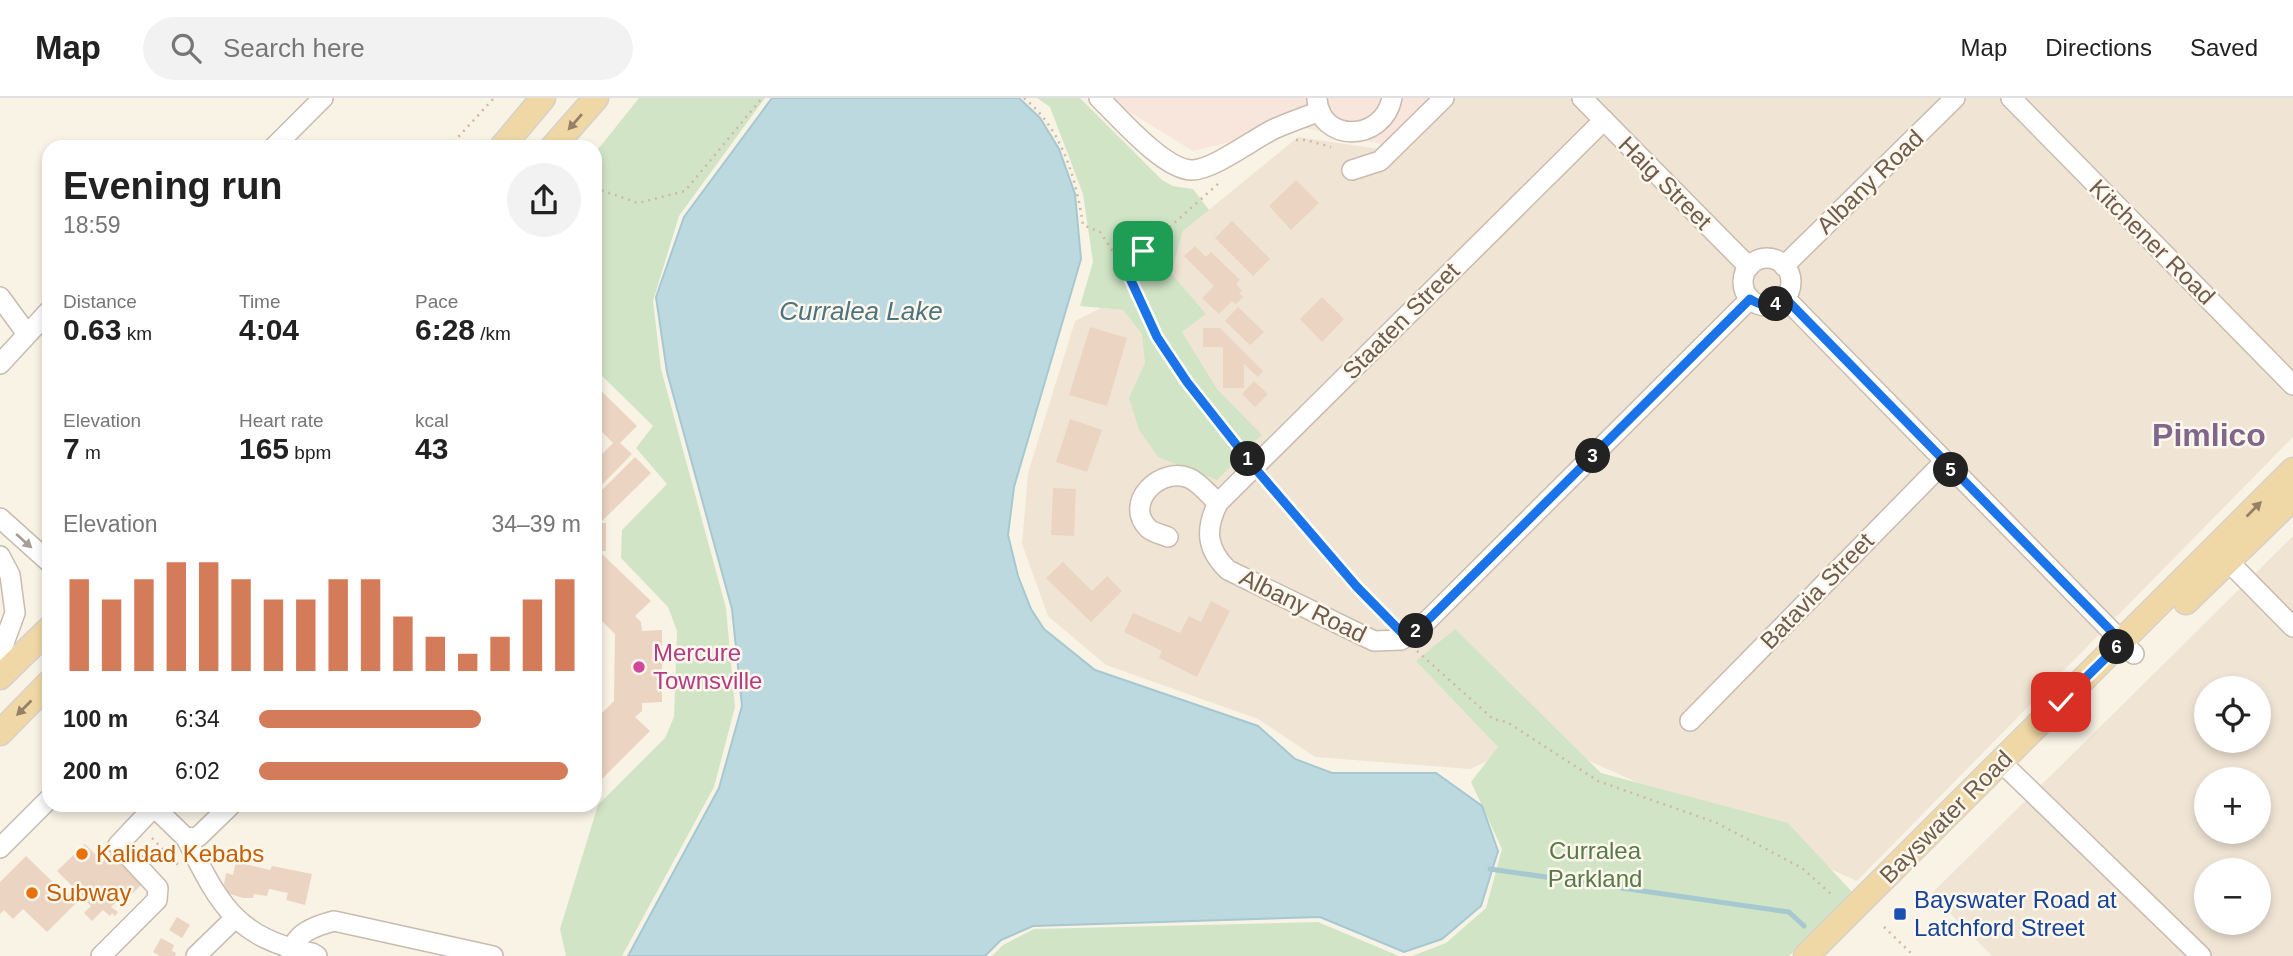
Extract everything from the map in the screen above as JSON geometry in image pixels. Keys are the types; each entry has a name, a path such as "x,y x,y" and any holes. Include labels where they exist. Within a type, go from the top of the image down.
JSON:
{"main road":[{"path":"508,140 543,98"},
{"path":"559,140 596,98"},
{"name":"Bayswater Road","path":"1806,956 2007,767 2128,648 2221,554 2293,470"},
{"name":"Bayswater Road","path":"2221,554 2293,498"},
{"path":"0,677 42,636"},
{"path":"0,733 42,690"},
{"name":"Bayswater Road","path":"1829,956 2007,767"}],"street":[{"path":"281,140 323,98"},
{"path":"1099,98 1156,153 1192,170 1218,161 1319,105 1329,123 1340,130 1356,133 1369,130 1382,120 1390,109 1392,98"},
{"path":"1352,170 1380,161 1444,98"},
{"name":"Haig Street","path":"1582,98 1749,267"},
{"name":"Albany Road","path":"1784,266 1955,98"},
{"name":"Kitchener Road","path":"2011,98 2293,385"},
{"name":"Staaten Street","path":"1209,528 1218,503 1604,120"},
{"path":"1769,259 1784,266 1791,280 1785,298 1768,306 1759,305 1750,299 1745,293 1743,282 1749,267 1760,260 1769,259"},
{"path":"0,298 27,334"},
{"path":"1785,298 2128,648"},
{"path":"1406,637 1430,618 1750,299"},
{"path":"0,364 42,318"},
{"name":"Batavia Street","path":"1690,721 1944,462"},
{"path":"1168,537 1149,530 1139,516 1140,502 1149,485 1169,476 1189,478 1218,503"},
{"path":"0,518 42,556"},
{"name":"Albany Road","path":"1209,528 1216,559 1228,570 1374,641 1388,642 1406,637"},
{"path":"2221,554 2293,627"},
{"path":"0,556 9,575 15,613 0,654"},
{"path":"2007,767 2202,956"},
{"path":"0,848 42,806"},
{"path":"101,956 157,900 158,888 151,878 118,845 148,812"},
{"path":"159,812 186,838 209,883 235,918 291,952 312,953 317,956"},
{"path":"186,838 198,837 224,812"},
{"path":"196,956 235,918"},
{"path":"291,952 308,928 334,921 493,956"}],"path":[{"path":"455,140 494,98"},
{"path":"602,190 638,203 685,191 762,98"},
{"path":"1024,98 1049,126 1067,160 1076,187 1083,225 1100,232 1128,274 1157,337 1187,382 1254,467 1357,587 1411,645 1493,719 1507,722 1598,781 1717,823 1802,868 1831,894"},
{"path":"1293,140 1306,139 1342,150 1352,170"},
{"path":"1128,274 1143,251 1227,177"},
{"path":"1884,927 1914,956"}],"shaded area":[{"path":"1107,98 1432,98 1386,145 1296,126 1193,151"},
{"path":"1429,98 2293,98 2293,437 1857,881 1538,738 1470,769 1315,757 1258,719 1106,665 1048,616 1022,544 1028,473 1075,321 1101,308 1123,310 1171,273 1183,231 1298,137 1379,149"},
{"path":"2293,536 2293,956 1992,956 1931,894"}],"green space":[{"path":"639,98 765,98 679,216 653,301 661,369 726,608 735,707 714,787 622,956 566,956 560,929 596,812 602,812 602,801 665,738 674,717 677,631 668,607 621,558 622,530 667,484 636,448 653,426 602,376 602,144"},
{"path":"1037,98 1080,98 1162,180 1173,186 1193,189 1209,210 1183,231 1171,273 1206,314 1182,332 1217,389 1262,435 1217,480 1158,457 1139,430 1129,398 1145,363 1142,334 1123,310 1080,306 1093,262 1083,194 1050,107"},
{"name":"Curralea Parkland","path":"1455,629 1601,773 1788,823 1853,893 1789,956 1412,956 1446,943 1486,908 1502,849 1471,782 1498,747 1416,661"},
{"path":"1318,922 1399,956 992,956 1003,945 1034,929"}],"water":[{"name":"Curralea Lake","path":"772,98 1019,98 1040,118 1059,149 1075,194 1081,259 1014,487 1008,535 1018,576 1031,609 1044,629 1095,670 1258,726 1295,759 1332,773 1436,773 1482,806 1498,851 1481,906 1442,939 1404,952 1320,917 1033,926 1001,940 985,956 628,956 719,788 742,706 732,609 667,372 656,297 684,217"}],"building":[{"path":"1296,180 1319,203 1291,230 1269,206"},
{"path":"1232,221 1270,259 1253,276 1215,238"},
{"path":"1195,246 1206,257 1211,252 1240,280 1236,284 1243,297 1236,304 1232,301 1219,314 1202,298 1214,286 1184,256"},
{"path":"1322,297 1344,319 1322,342 1300,319"},
{"path":"1238,307 1264,332 1250,345 1225,321"},
{"path":"1090,327 1127,338 1107,406 1069,395"},
{"path":"1203,328 1220,328 1263,371 1258,377 1244,364 1244,388 1223,388 1223,347 1203,347"},
{"path":"1254,381 1268,394 1255,407 1242,394"},
{"path":"602,392 637,426 620,443 632,454 602,485 602,454 613,443 602,432"},
{"path":"1070,419 1102,430 1087,472 1056,462"},
{"path":"635,457 651,473 602,521 602,490"},
{"path":"1053,488 1076,489 1074,536 1051,535"},
{"path":"602,523 606,523 606,551 602,551"},
{"name":"Mercure Townsville","path":"602,554 651,601 635,616 641,622 642,631 662,630 662,702 642,703 642,711 635,717 650,731 602,779 602,713 614,701 615,634 602,621"},
{"path":"1063,562 1092,591 1107,576 1122,591 1091,622 1046,578"},
{"path":"1211,601 1230,611 1197,677 1159,658 1162,651 1124,632 1133,613 1180,633 1189,616 1201,622"},
{"path":"85,844 103,862 113,852 144,882 121,905 117,901 111,907 118,912 115,916 112,913 110,916 103,910 92,921 84,913 91,906 82,897 47,932 23,909 13,919 4,910 0,914 0,882 26,856 67,896 74,888 57,871"},
{"path":"236,862 270,870 272,866 312,874 305,905 286,900 288,893 269,889 267,896 254,894 253,898 230,894 224,885 226,873 233,875"},
{"path":"177,917 190,925 182,938 169,930"},
{"path":"161,938 174,945 172,951 176,953 175,956 160,956 153,952"}],"waterway":[{"path":"1490,869 1789,912 1804,926"}],"place":[{"name":"Mercure Townsville","path":"639,667"},
{"name":"Kalidad Kebabs","path":"82,854"},
{"name":"Subway","path":"32,893"},
{"name":"Bayswater Road at Latchford Street","path":"1900,914"}],"district":[{"name":"Pimlico","path":"2209,435"}],"route":[{"path":"1143,251 1128,274 1167,354 1254,467 1357,587 1406,637 1430,618 1750,299 1759,305 1768,306 1785,298 2122,642 2061,702"}]}
